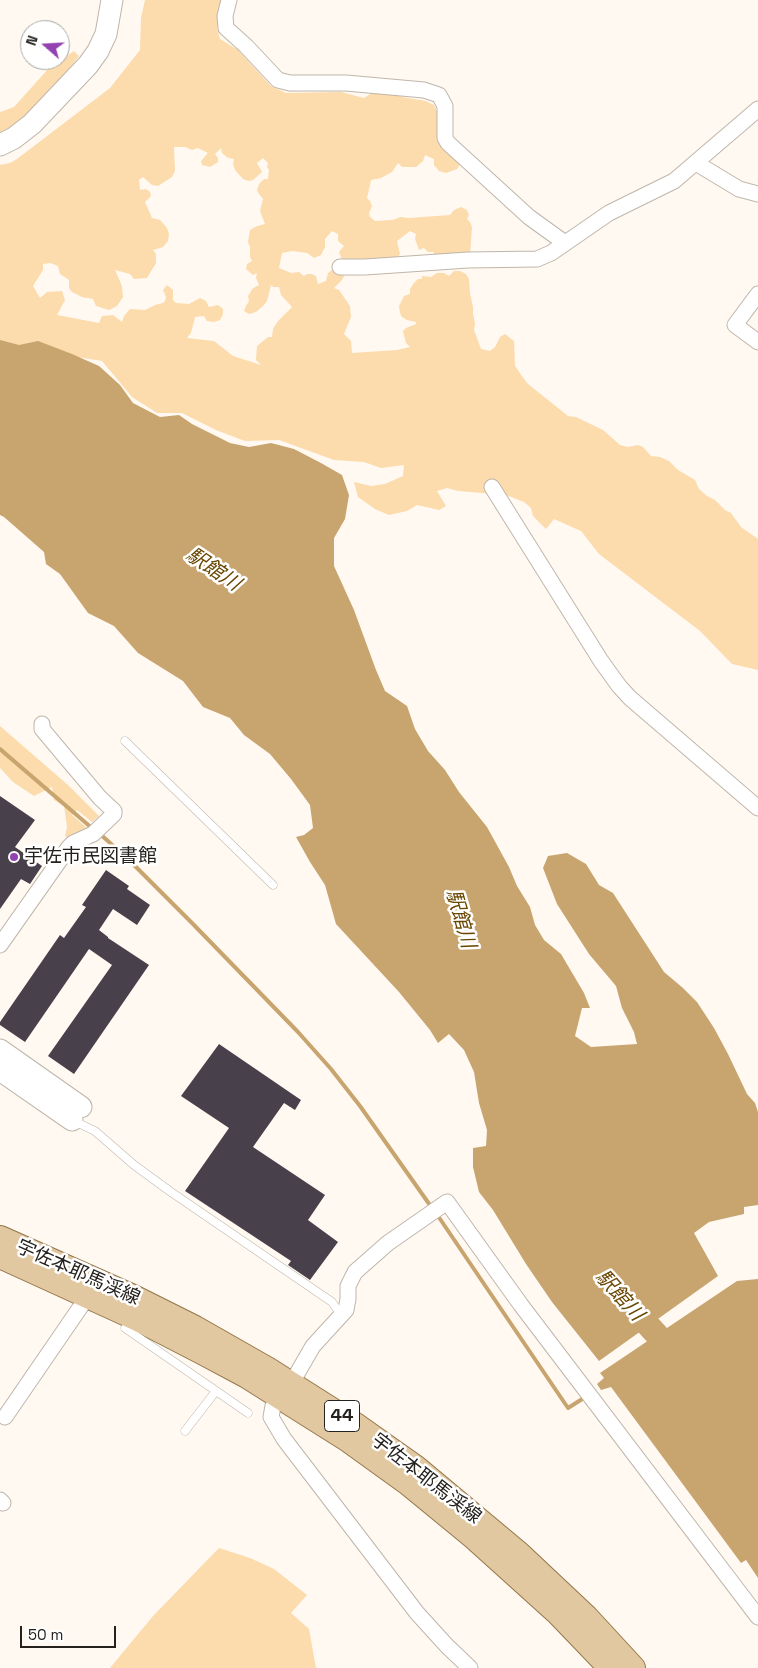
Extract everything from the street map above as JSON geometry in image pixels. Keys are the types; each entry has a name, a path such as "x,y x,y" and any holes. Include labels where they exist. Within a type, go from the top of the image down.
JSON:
{"main road":[{"name":"宇佐本耶馬渓線","path":"0,1238 133,1297 234,1349 354,1444 434,1504 557,1612 610,1668"},
{"name":"宇佐本耶馬渓線","path":"0,1256 172,1336 240,1372 285,1390 388,1447 471,1512 564,1597 632,1668"}],"street":[{"path":"0,145 14,138 32,124 88,65 98,52 106,34 112,0"},
{"path":"229,0 224,16 226,28 278,80 424,90 439,95 445,106 445,138 448,143 529,217 565,243"},
{"path":"340,267 468,260 537,259 551,253 609,213 674,181 758,109"},
{"path":"696,163 739,189 758,194"},
{"path":"758,294 735,325 758,342"},
{"path":"492,487 601,661 619,686 630,698 758,808"},
{"path":"0,945 69,846 92,834 114,814 114,811 100,798 42,729 42,724"},
{"path":"0,1050 77,1114"},
{"path":"0,1070 77,1114"},
{"path":"470,1668 435,1633 408,1602 284,1439 271,1417 273,1406 313,1346 342,1316 347,1307 350,1281 356,1270 388,1244 447,1202 521,1305 758,1617"},
{"path":"5,1417 88,1296"}],"lane":[{"path":"125,741 273,885"},
{"path":"77,1114 134,1165 332,1302 342,1316"},
{"path":"124,1328 248,1413"},
{"path":"185,1431 216,1391"}],"shaded area":[{"path":"145,0 225,0 217,28 220,39 238,50 271,86 286,93 341,92 364,98 375,91 395,89 402,97 426,101 434,105 461,163 457,169 446,173 439,171 434,165 434,159 425,155 423,161 416,167 402,167 398,163 392,172 381,178 371,180 367,198 372,206 369,213 370,217 375,221 392,220 401,217 450,215 454,210 461,207 467,210 469,215 467,219 472,227 470,256 431,261 434,252 428,252 424,248 419,250 415,239 416,234 410,231 397,241 400,254 396,260 342,260 339,252 344,246 338,241 338,234 332,231 325,239 325,247 321,255 314,258 307,253 292,251 282,253 279,268 291,273 299,272 304,276 312,274 316,276 318,284 326,281 328,273 332,270 341,271 344,276 334,288 339,290 350,306 351,317 344,334 351,341 352,353 397,350 410,347 406,343 403,331 416,324 416,322 407,320 400,313 399,306 404,296 410,294 410,289 414,283 418,279 422,279 422,276 431,277 437,273 444,273 449,276 454,271 466,274 469,279 473,307 474,330 481,349 490,351 495,347 500,337 505,334 514,341 515,366 528,384 568,416 576,417 603,430 620,445 628,447 638,445 643,447 651,456 669,461 678,470 695,480 699,489 731,513 741,527 758,539 758,670 732,664 700,631 599,554 581,531 554,519 546,529 533,516 531,508 524,502 506,495 458,491 447,488 437,491 446,506 439,510 417,505 407,511 389,515 375,509 358,497 354,482 371,486 385,484 403,476 404,465 381,468 364,462 334,460 279,440 245,441 216,430 182,413 157,413 132,397 102,361 0,343 0,165 17,159 110,88 140,50 141,18","holes":["174,147 185,147 192,150 198,148 208,153 201,161 202,165 210,167 218,162 215,154 221,148 222,153 228,158 234,159 235,170 243,179 249,181 262,172 257,163 263,158 268,163 268,179 264,179 259,184 257,190 263,199 260,211 265,224 250,230 248,242 252,261 247,264 246,269 253,275 257,273 256,278 259,285 253,288 248,296 249,301 244,311 249,314 256,312 263,306 267,301 271,285 279,287 281,295 292,307 278,321 273,329 272,337 268,337 257,346 256,360 261,365 233,356 214,341 187,338 191,333 195,317 204,316 207,321 214,322 220,320 223,309 218,305 209,307 206,301 200,298 189,304 176,303 173,300 173,290 167,285 163,290 166,297 163,303 145,310 130,309 122,322 113,315 102,316 99,323 57,315 65,300 62,291 47,292 40,298 33,286 43,270 43,264 50,263 58,266 60,274 69,280 69,288 72,292 82,297 93,299 96,306 109,310 117,306 123,297 122,286 115,270 130,274 134,279 147,278 156,263 156,254 153,250 163,247 168,241 169,234 167,228 160,220 152,218 145,202 151,196 150,192 146,189 140,190 139,180 143,177 152,185 158,186 172,177 175,171"]},
{"path":"74,51 79,56 70,68 70,54"},
{"path":"47,70 68,70 55,87 3,139 0,135 0,112 14,107"},
{"path":"0,726 68,785 99,816 92,822 77,810 72,815 87,828 70,839 65,836 67,827 64,806 54,800 52,787 34,796 13,782 0,768"},
{"path":"219,1548 250,1558 274,1569 307,1595 291,1613 309,1629 316,1668 110,1668 153,1616"}],"water":[{"path":"0,340 19,345 38,341 72,354 99,366 120,385 133,403 160,417 179,415 192,424 230,443 249,447 271,443 294,449 342,475 349,495 345,519 334,538 334,566 354,610 376,670 385,691 407,706 415,729 428,751 445,770 459,792 487,827 517,886 530,907 535,925 544,940 561,954 584,993 590,1008 582,1008 575,1036 591,1047 637,1044 634,1032 622,1008 616,986 589,954 557,904 543,868 548,856 567,853 586,864 599,885 613,893 664,972 697,1002 714,1028 747,1094 755,1103 758,1112 758,1205 744,1207 744,1214 709,1222 694,1233 718,1276 599,1361 552,1302 493,1210 479,1192 473,1167 473,1148 486,1146 487,1130 479,1103 474,1072 464,1050 449,1034 438,1043 430,1030 399,992 336,924 325,885 296,837 304,835 313,828 310,805 270,754 244,735 230,718 203,707 183,681 138,653 114,626 88,613 60,574 46,564 44,552 0,515"},
{"path":"758,1279 758,1578 746,1560 741,1563 611,1387 601,1390 597,1384 604,1378 600,1373 737,1281"}],"building":[{"name":"宇佐市民図書館","path":"0,796 35,820 15,847 42,866 30,884 21,879 0,909"},
{"path":"106,870 129,886 127,889 150,905 137,925 113,909 99,930 149,965 74,1074 48,1056 112,965 89,949 25,1042 0,1025 0,1022 60,935 64,938 86,907 82,905"},
{"path":"219,1044 301,1100 295,1110 284,1103 253,1147 325,1195 308,1220 338,1242 310,1280 288,1265 291,1261 185,1191 229,1128 181,1096"}],"waterway":[{"path":"0,749 93,829"},
{"path":"99,833 192,923 298,1032 331,1069 360,1106 432,1208"},
{"path":"436,1213 568,1408 587,1396"},
{"name":"駅館川","path":"627,1302 679,1359"}],"place":[{"name":"宇佐市民図書館","path":"14,857"}]}
